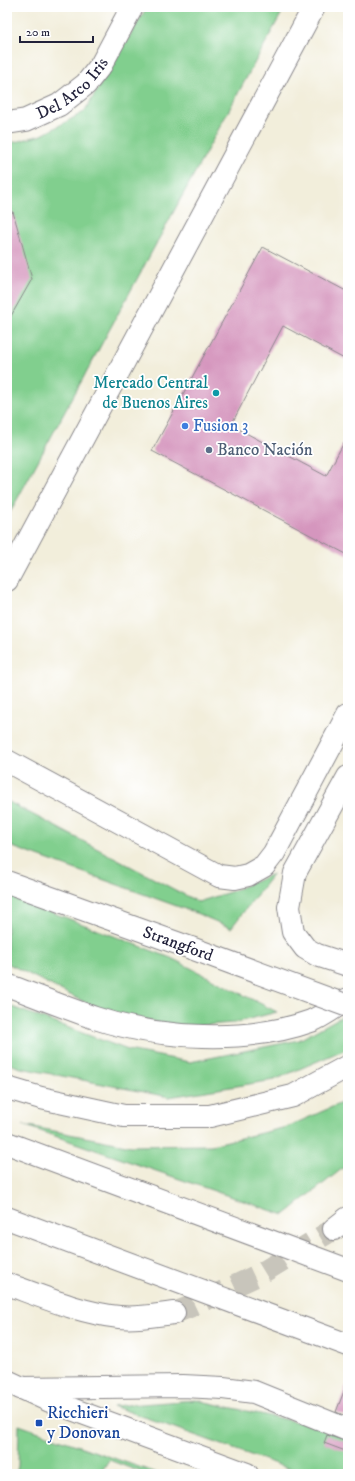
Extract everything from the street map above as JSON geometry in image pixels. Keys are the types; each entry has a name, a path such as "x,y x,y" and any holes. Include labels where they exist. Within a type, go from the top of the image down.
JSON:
{"main road":[{"name":"Del Arco Iris","path":"17,122 59,106 86,84 101,65 132,7"},
{"path":"7,580 314,7"},
{"path":"7,761 219,876 235,878 248,875 264,866 274,853 348,714"},
{"path":"348,777 295,873 288,907 293,932 305,948 316,955 348,965"},
{"name":"Strangford","path":"7,882 348,1006"},
{"path":"7,985 96,1018 140,1030 177,1035 231,1036 274,1031 312,1020 348,999"},
{"path":"7,1088 41,1098 124,1116 210,1116 292,1096 348,1066"},
{"path":"7,1143 348,1270"},
{"path":"7,1218 348,1345"},
{"path":"7,1284 43,1298 89,1311 120,1317 146,1317 174,1313"},
{"path":"13,1384 183,1386 223,1388 254,1392 348,1430"},
{"path":"13,1384 64,1406 247,1474"}],"green space":[{"path":"147,7 285,7 7,518 7,144 42,135 84,112"},
{"path":"7,801 198,902 230,892 273,874 231,928 196,913 7,845"},
{"path":"7,895 171,958 277,1012 234,1023 176,1027 92,1006 7,963"},
{"path":"7,1005 128,1050 190,1062 299,1040 348,1013 348,1048 274,1080 169,1097 21,1068 7,1063"},
{"path":"348,1100 348,1164 284,1215 23,1125 131,1146 211,1145 287,1127"},
{"path":"196,1400 311,1425 348,1438 348,1474 304,1474 113,1406"},
{"path":"19,1425 159,1474 146,1474 109,1460 100,1474 72,1474 63,1467 57,1474 16,1474 18,1466"}],"building":[{"path":"13,212 32,279 7,323 7,213"},
{"name":"Mercado Central de Buenos Aires","path":"263,247 348,292 348,361 283,326 231,425 326,476 348,435 348,555 152,451"},
{"path":"346,1386 348,1386 348,1417 336,1412"},
{"path":"327,1435 348,1442 348,1452 324,1443"}],"tunnel":[{"path":"174,1313 260,1274 334,1229"}],"place":[{"name":"Mercado Central de Buenos Aires","path":"216,393"},
{"name":"Fusion 3","path":"185,426"},
{"name":"Banco Nación","path":"209,450"},
{"name":"Ricchieri y Donovan","path":"39,1423"}]}
